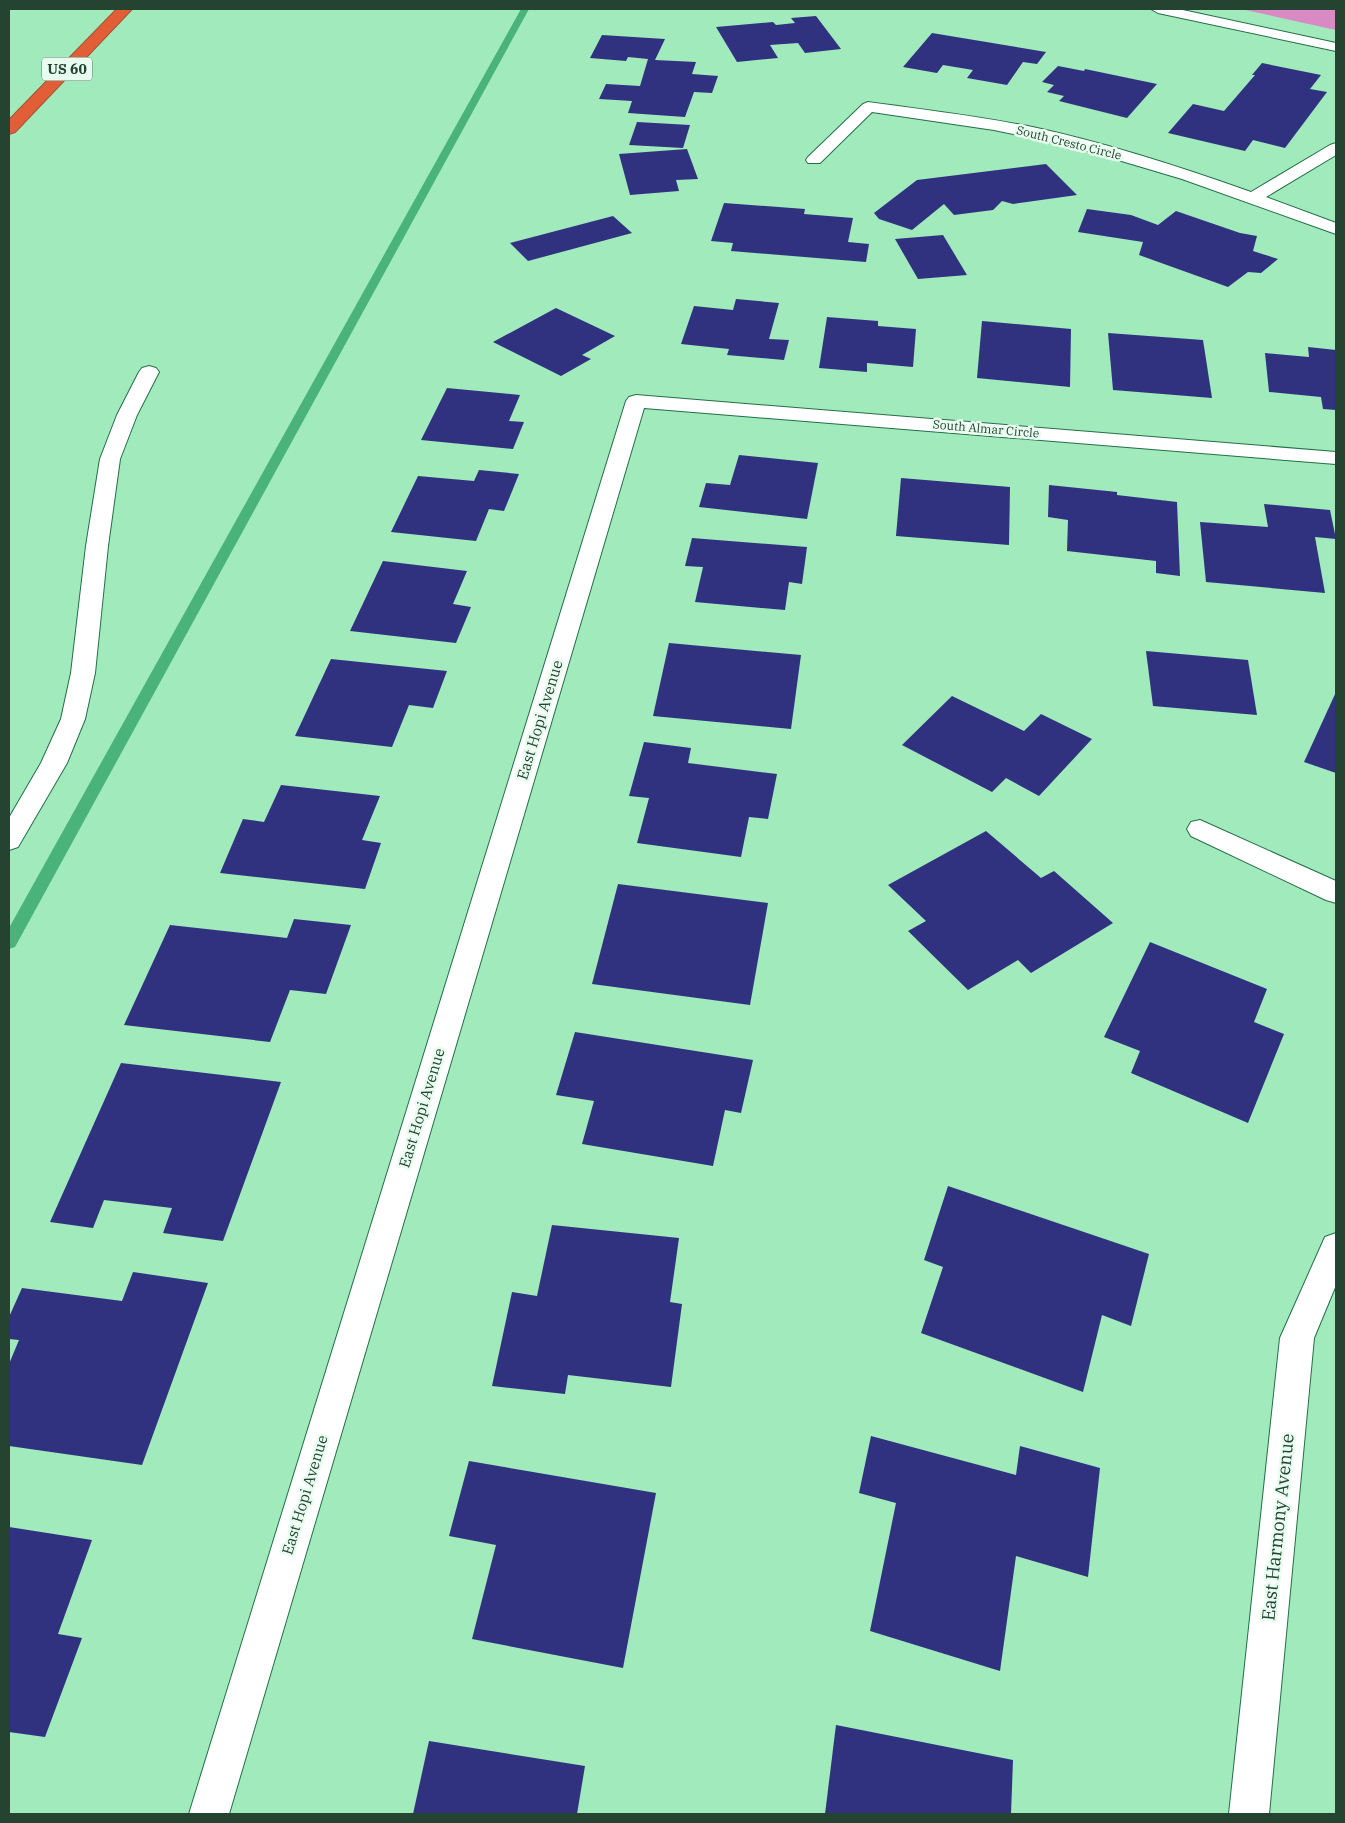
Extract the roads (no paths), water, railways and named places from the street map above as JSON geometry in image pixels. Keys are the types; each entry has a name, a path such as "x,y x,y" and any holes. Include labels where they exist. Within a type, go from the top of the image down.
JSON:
{"highway":[{"name":"US 60","path":"9,129 125,9"}],"street":[{"path":"1158,9 1240,25 1336,48"},
{"name":"South Cresto Circle","path":"814,160 868,107 1035,132 1108,150 1252,198 1336,229"},
{"path":"1252,198 1336,148"},
{"path":"9,840 54,762 73,719 83,673 97,546 110,460 127,415 149,372"},
{"name":"South Almar Circle","path":"636,401 1336,458"},
{"name":"East Hopi Avenue","path":"209,1814 636,401"},
{"path":"1200,828 1336,893"},
{"name":"East Harmony Avenue","path":"1249,1814 1297,1338 1336,1246"}],"waterway":[{"path":"9,943 525,9"}]}
